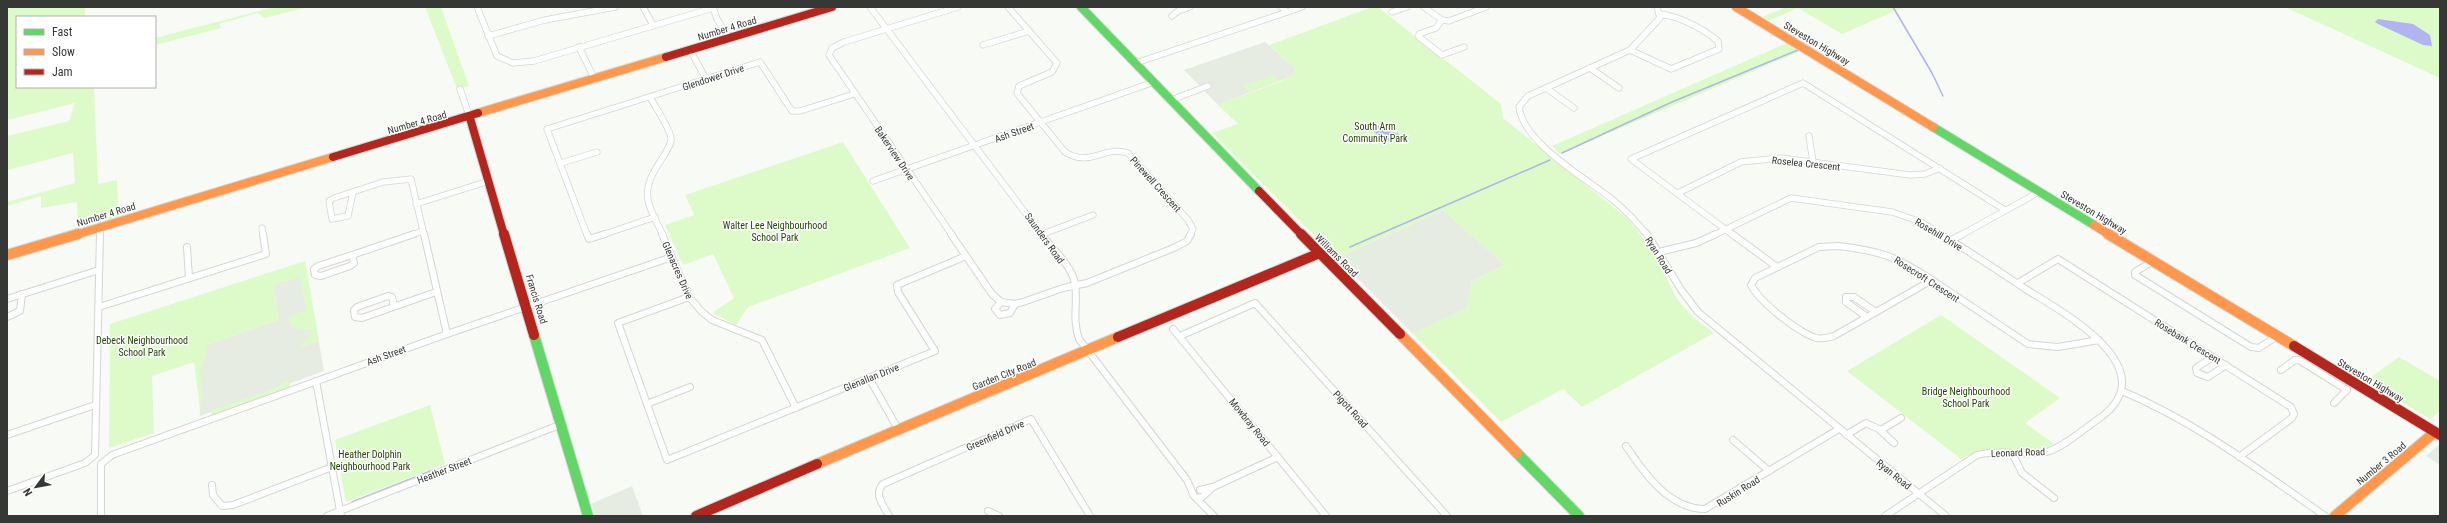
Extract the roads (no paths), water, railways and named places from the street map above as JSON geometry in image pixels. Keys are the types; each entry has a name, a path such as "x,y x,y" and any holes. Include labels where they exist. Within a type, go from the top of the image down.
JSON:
{"street":[{"path":"477,7 496,56 510,63 527,62 713,7 717,19 729,38"},
{"path":"488,36 545,20 616,7"},
{"path":"643,7 653,25"},
{"name":"Number 4 Road","path":"7,255 470,118 832,7"},
{"name":"Saunders Road","path":"870,7 1071,272 1076,286 1074,325 1078,336 1199,494 1214,516"},
{"path":"887,28 958,7"},
{"name":"Pinewell Crescent","path":"1008,7 1057,63 1052,72 1024,83 1018,88 1018,95 1065,152 1073,157 1087,159 1118,151 1128,153 1192,226 1192,234 1180,245 1076,286"},
{"name":"Williams Road","path":"1081,7 1320,253 1579,516"},
{"path":"1172,16 1178,11 1190,7"},
{"path":"1281,7 1287,12"},
{"path":"1136,63 1302,7"},
{"path":"1392,12 1408,7"},
{"path":"1424,7 1442,20 1453,20 1486,7"},
{"path":"1630,50 1671,70 1716,51 1719,48 1719,42 1696,26 1672,16 1660,14 1657,7"},
{"name":"Steveston Highway","path":"1736,7 2277,336 2438,431"},
{"name":"Ryan Road","path":"1660,14 1657,23 1630,50 1528,96 1520,103 1517,111 1520,120 1561,160 1631,216 1659,252 1682,295 1698,312 1946,516"},
{"path":"1442,20 1436,28 1420,34 1419,37 1442,55 1464,47"},
{"name":"Bakerview Drive","path":"887,28 844,42 830,52 831,60 992,294 1001,302 1015,304 1063,288 1076,286"},
{"path":"983,45 1029,31"},
{"path":"579,47 595,80"},
{"path":"690,50 706,79"},
{"name":"Glendower Drive","path":"561,163 547,129 760,62 788,109 794,112 854,94"},
{"path":"1590,68 1619,88"},
{"name":"Ash Street","path":"873,181 1154,82"},
{"path":"1777,267 1632,159 1803,83 2005,210"},
{"path":"1171,100 1208,86"},
{"path":"1546,88 1574,108"},
{"name":"Francis Road","path":"460,89 527,306 588,516"},
{"name":"Glenacres Drive","path":"650,97 671,139 669,148 655,167 648,184 648,200 689,297 697,307 712,320 762,340 796,408"},
{"path":"1809,136 1813,162"},
{"path":"597,152 561,163 589,239 655,217"},
{"name":"Roselea Crescent","path":"1678,193 1741,162 1781,158 1910,175 1925,174 1940,168"},
{"path":"353,192 348,216 340,219 332,219 330,200 353,192 406,177 411,179 436,292 447,334"},
{"path":"416,204 489,181"},
{"path":"1951,240 2039,192"},
{"name":"Rosehill Drive","path":"1659,252 1691,245 1784,200 1795,198 1903,214 1921,222 1951,240 2086,328 2099,340 2117,364 2122,378 2122,391"},
{"path":"1043,234 1093,214"},
{"path":"7,491 85,463 93,458 96,451 100,228"},
{"path":"99,307 266,254 262,228"},
{"path":"352,254 354,263 350,266 321,276 315,276 314,269 316,266 352,254 422,231"},
{"name":"Rosecroft Crescent","path":"1867,317 1832,337 1814,337 1759,297 1753,291 1752,282 1814,248 1838,246 1889,255 1932,280 2019,340 2035,348"},
{"path":"187,247 189,278"},
{"name":"Garden City Road","path":"696,516 898,429 1320,253"},
{"name":"Ash Street","path":"101,516 100,468 103,461 112,455 447,334 672,256"},
{"name":"Glenallan Drive","path":"647,404 667,460 935,352 898,292 898,284 966,256"},
{"name":"Rosebank Crescent","path":"2018,284 2058,259 2287,404 2294,411 2292,418 2238,457"},
{"path":"2153,261 2135,272 2135,275 2251,347 2259,348 2277,336"},
{"path":"7,299 99,270"},
{"path":"1876,312 1854,297 1846,297 1846,302 1867,317 1876,312 1932,280"},
{"path":"394,306 391,296 385,297 356,307 355,317 362,318 436,292"},
{"path":"7,317 20,311 22,294"},
{"path":"689,297 618,323 647,404 690,387"},
{"name":"Bakerview Drive","path":"1001,302 996,309 1000,315 1010,313 1015,304"},
{"name":"Pigott Road","path":"1180,336 1255,303 1447,516"},
{"name":"Mowbray Road","path":"1173,329 1326,516"},
{"path":"2038,355 2035,348 2099,340"},
{"path":"2213,357 2196,368 2197,373 2208,377 2226,365"},
{"path":"2304,363 2312,357"},
{"path":"2281,370 2296,360 2304,363 2347,390 2347,392 2334,403"},
{"path":"869,378 898,429"},
{"path":"316,381 340,513"},
{"path":"2122,391 2164,409 2325,516"},
{"name":"Leonard Road","path":"1885,516 1977,455 2041,453 2059,446 2107,413 2115,406 2122,391"},
{"path":"7,435 96,405"},
{"path":"1880,430 1901,418"},
{"name":"Greenfield Drive","path":"889,516 878,495 878,488 889,481 1031,419 1090,516"},
{"path":"1846,435 1867,423 1880,430 1894,443"},
{"name":"Heather Street","path":"327,516 340,513 562,424"},
{"name":"Ruskin Road","path":"1626,446 1637,463 1673,498 1692,508 1705,509 1839,429"},
{"name":"Number 3 Road","path":"2336,516 2438,431"},
{"path":"1733,440 1770,471"},
{"path":"2012,453 2022,473 2054,498"},
{"path":"1199,494 1278,457"},
{"path":"212,485 213,495 222,506 234,505 332,468"},
{"path":"988,511 1000,516"}],"water":[{"path":"2378,19 2413,24 2430,35 2432,46 2423,45 2378,24 2375,22"},
{"path":"1385,124 1391,127 1393,132 1399,134 1400,137 1383,143 1375,140 1378,136 1373,130 1374,127"}],"waterway":[{"path":"1893,7 1932,73 1943,96"},
{"path":"1562,153 1672,102 1798,50"},
{"path":"1350,247 1550,160"},
{"path":"352,502 433,470"}],"park label":[{"name":"South Arm Community Park","path":"1375,132"},
{"name":"Walter Lee Neighbourhood School Park","path":"775,230"},
{"name":"Debeck Neighbourhood School Park","path":"142,346"},
{"name":"Bridge Neighbourhood School Park","path":"1966,396"},
{"name":"Heather Dolphin Neighbourhood Park","path":"370,460"}]}
